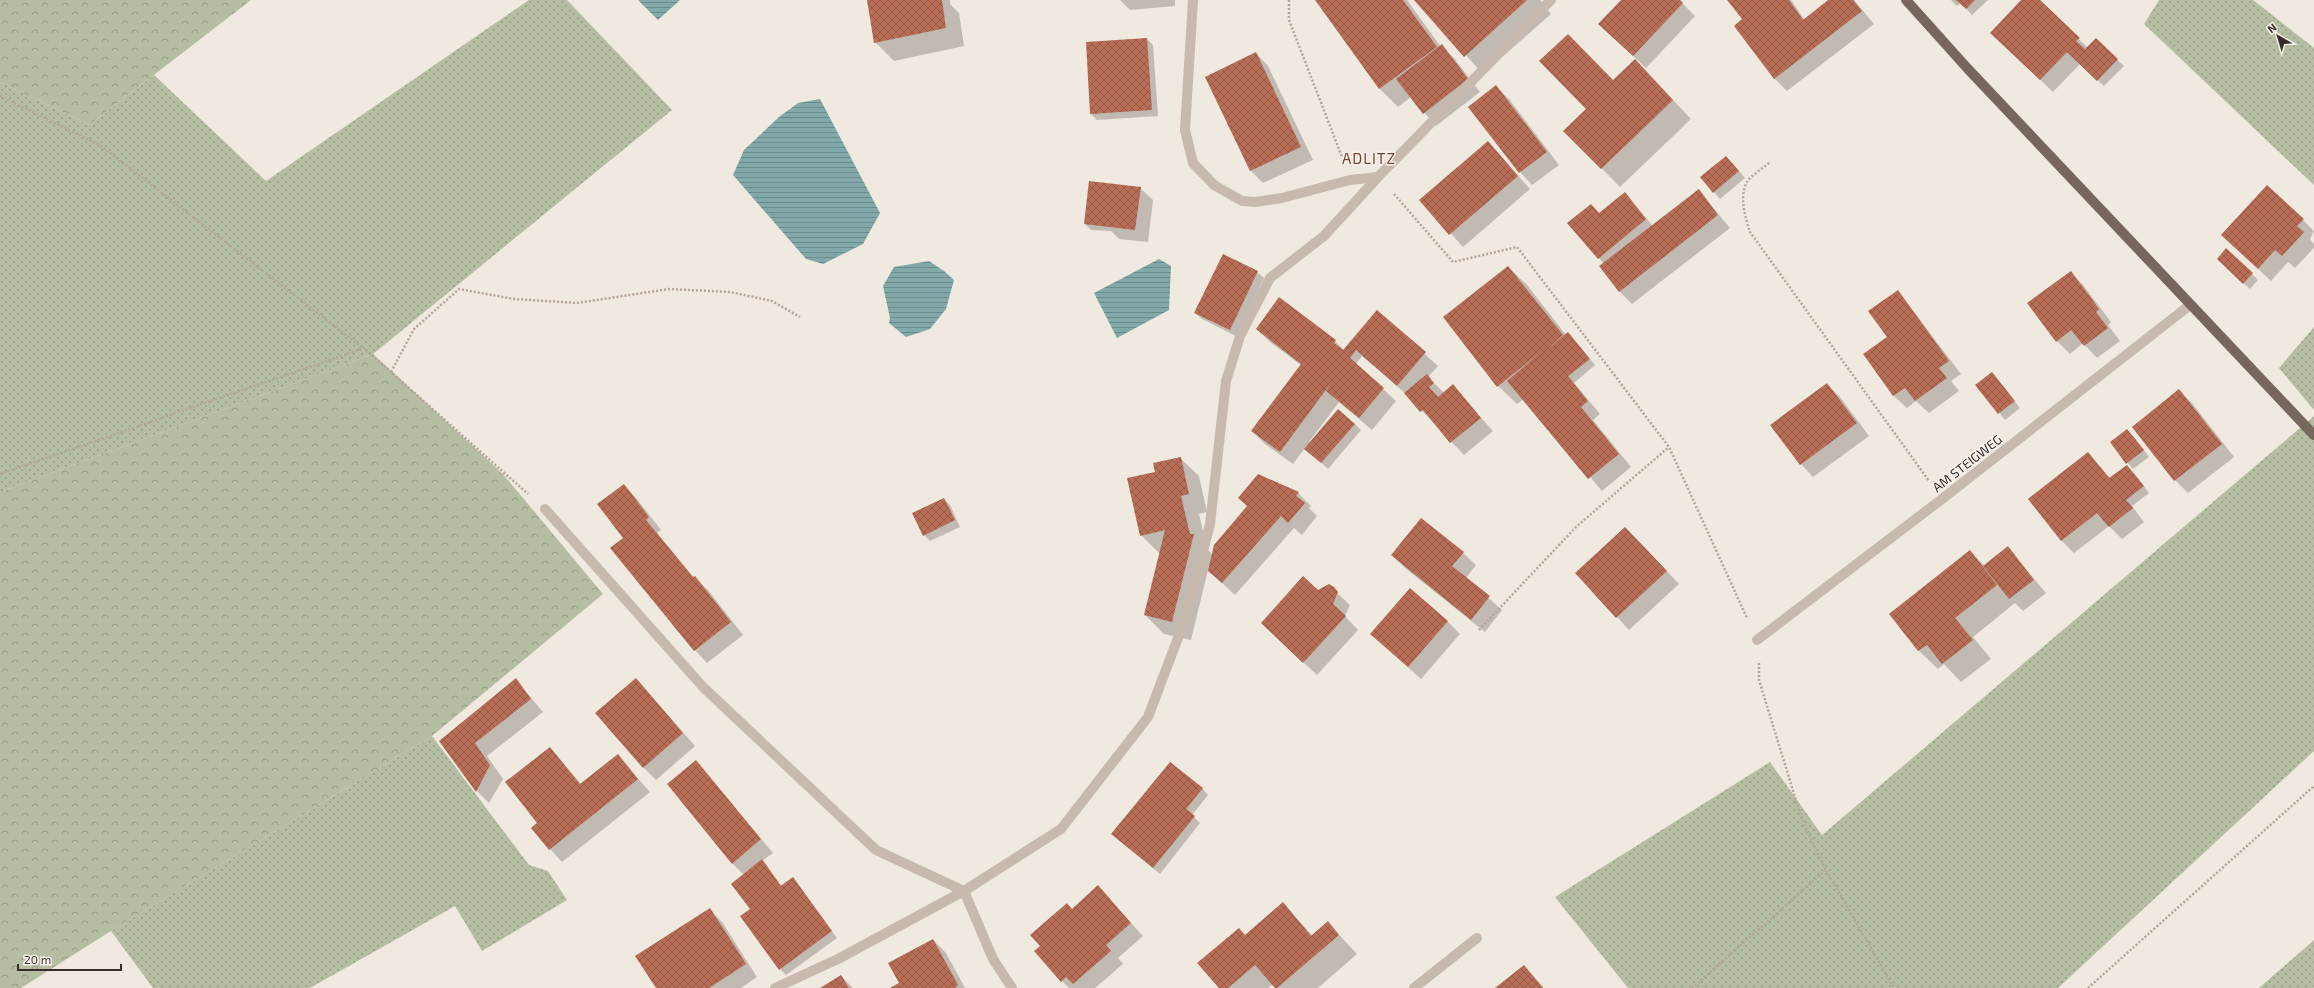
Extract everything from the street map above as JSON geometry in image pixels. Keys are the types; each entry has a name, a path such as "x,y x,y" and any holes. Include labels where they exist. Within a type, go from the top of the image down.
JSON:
{"main road":[{"path":"1906,0 1968,69 2314,435"}],"street":[{"path":"1193,0 1185,130 1193,163 1214,185 1242,201 1255,202 1350,180 1378,176"},
{"path":"775,988 838,959 964,891 1061,829 1148,716 1187,614 1210,524 1226,381 1240,336 1270,278 1324,236 1378,176 1551,0"},
{"name":"AM STEIGWEG","path":"1757,640 1942,499 2190,305"},
{"path":"545,509 703,687 876,850 964,891 993,959 1012,988"},
{"path":"1414,988 1477,938"}],"path":[{"path":"1290,0 1289,20 1350,180"},
{"path":"0,96 101,146 364,348 545,509"},
{"path":"1769,163 1748,180 1744,192 1745,217 1750,232 1942,499"},
{"path":"1378,176 1453,262 1517,248 1669,447 1757,640 1759,680 1802,820 1826,870 1894,988"},
{"path":"391,372 414,329 459,289 514,299 577,303 669,289 730,292 772,301 800,317"},
{"path":"0,474 364,348"},
{"path":"1479,630 1576,527 1669,447"},
{"path":"2088,988 2314,786"},
{"path":"1692,988 1826,870"}],"green space":[{"path":"0,0 251,0 89,125 0,82"},
{"path":"529,0 567,0 672,110 373,354 0,492 0,82 89,125 154,75 266,181"},
{"path":"2159,0 2253,0 2314,48 2314,185 2144,24"},
{"path":"2314,327 2314,410 2279,368"},
{"path":"373,354 503,474 603,594 432,736 111,931 21,988 0,988 0,492"},
{"path":"2314,416 2314,751 2058,988 1628,988 1555,897 1770,762 1822,835"},
{"path":"432,736 529,865 548,871 567,900 482,951 455,906 310,988 153,988 111,931"},
{"path":"2314,940 2314,988 2259,988"}],"water":[{"path":"638,0 680,0 658,20"},
{"path":"820,99 880,213 863,244 823,264 806,259 733,175 744,150 779,117 798,103"},
{"path":"1159,259 1171,266 1169,310 1117,338 1094,293"},
{"path":"929,261 954,280 946,309 930,329 906,337 889,323 890,318 883,286 894,267"}],"building":[{"path":"867,0 942,0 946,28 874,43"},
{"path":"1315,0 1403,0 1437,47 1379,89"},
{"path":"1414,0 1527,0 1464,57"},
{"path":"1621,0 1680,0 1683,3 1633,56 1598,24"},
{"path":"1727,0 1789,0 1803,20 1828,0 1853,0 1862,11 1774,79 1734,26 1742,19"},
{"path":"1956,0 1975,0 1966,9"},
{"path":"2021,0 2040,0 2080,38 2076,41 2085,49 2096,38 2118,59 2097,81 2067,52 2040,80 1990,33"},
{"path":"1568,34 1613,80 1635,59 1673,100 1601,169 1563,131 1586,109 1539,61"},
{"path":"1147,38 1152,110 1090,114 1086,42"},
{"path":"1442,44 1468,79 1423,114 1396,79"},
{"path":"1256,52 1301,147 1250,171 1205,77"},
{"path":"1496,85 1547,152 1519,173 1468,107"},
{"path":"1488,141 1518,176 1449,235 1419,200"},
{"path":"1726,156 1739,171 1713,193 1700,177"},
{"path":"1089,181 1141,187 1135,230 1084,224"},
{"path":"2267,185 2304,219 2297,226 2304,232 2282,256 2275,250 2258,269 2221,235"},
{"path":"1699,189 1718,215 1619,292 1599,266"},
{"path":"1625,192 1646,219 1598,259 1567,223 1591,204 1599,213"},
{"path":"2226,248 2253,273 2243,284 2217,259"},
{"path":"1223,254 1258,271 1230,330 1194,313"},
{"path":"1508,266 1563,335 1546,350 1568,332 1590,359 1568,376 1588,401 1581,407 1619,454 1588,479 1507,381 1543,350 1497,387 1443,317"},
{"path":"2071,271 2099,309 2096,312 2108,328 2084,346 2071,330 2056,342 2027,303"},
{"path":"1898,290 1949,361 1939,368 1947,378 1915,401 1905,388 1893,396 1863,354 1887,337 1868,311"},
{"path":"1279,297 1336,340 1334,343 1343,350 1377,310 1426,352 1397,386 1356,350 1350,358 1384,388 1359,418 1326,391 1331,383 1280,452 1251,431 1301,364 1256,329"},
{"path":"1992,372 2015,401 1998,414 1975,385"},
{"path":"1427,374 1434,383 1429,387 1438,397 1453,384 1481,418 1450,443 1423,410 1420,412 1404,393"},
{"path":"1827,383 1857,423 1800,465 1770,425"},
{"path":"2179,389 2222,444 2174,481 2132,427"},
{"path":"1338,409 1355,424 1321,463 1304,449"},
{"path":"2127,429 2144,450 2126,464 2110,442"},
{"path":"2088,452 2109,478 2127,465 2144,486 2126,500 2133,508 2109,527 2097,513 2061,541 2028,499"},
{"path":"1181,457 1189,494 1181,496 1190,534 1194,534 1172,622 1144,615 1165,530 1140,536 1127,478 1155,472 1153,463"},
{"path":"1258,474 1299,492 1296,496 1305,503 1288,523 1281,516 1222,583 1208,571 1214,545 1247,506 1238,498"},
{"path":"624,484 649,517 646,520 693,577 695,576 731,622 694,651 610,548 623,538 597,504"},
{"path":"944,498 955,520 923,536 912,513"},
{"path":"1421,518 1464,552 1452,566 1490,596 1471,620 1391,555"},
{"path":"1625,527 1667,571 1616,618 1575,573"},
{"path":"2008,546 2034,580 2009,599 1983,566"},
{"path":"1970,550 1997,585 1955,618 1973,640 1942,664 1927,645 1918,651 1889,614"},
{"path":"1303,576 1318,590 1329,584 1334,587 1338,592 1333,604 1346,616 1303,663 1261,623"},
{"path":"1410,588 1448,621 1408,667 1370,634"},
{"path":"516,678 531,699 475,743 490,765 476,792 439,741"},
{"path":"636,678 683,733 643,768 595,713"},
{"path":"550,747 580,784 618,754 638,779 549,850 531,828 537,823 505,782"},
{"path":"696,760 761,839 732,864 667,784"},
{"path":"1170,762 1203,788 1186,809 1195,816 1153,868 1111,834"},
{"path":"762,859 781,886 793,877 832,931 779,970 740,916 750,909 731,884"},
{"path":"1098,885 1131,923 1106,945 1111,951 1073,984 1066,977 1061,982 1034,951 1040,946 1030,935 1067,903 1072,909"},
{"path":"1283,902 1311,936 1328,921 1339,935 1277,988 1275,988 1255,965 1228,988 1219,988 1197,963 1239,928 1245,935"},
{"path":"710,908 746,964 709,988 656,988 635,956"},
{"path":"933,939 958,985 955,988 890,988 899,983 888,963"},
{"path":"1524,965 1543,988 1495,988"},
{"path":"841,975 849,988 820,988"}],"district":[{"name":"ADLITZ","path":"1369,159"}]}
